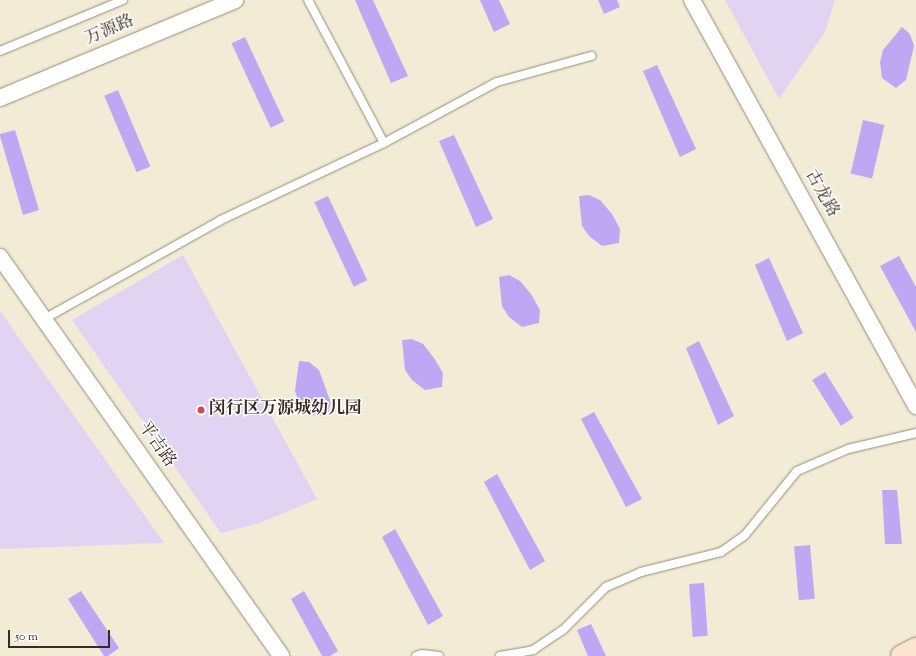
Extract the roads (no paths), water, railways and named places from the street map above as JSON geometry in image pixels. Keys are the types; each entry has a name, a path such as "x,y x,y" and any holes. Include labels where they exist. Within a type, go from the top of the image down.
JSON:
{"main road":[{"path":"902,656 916,649"}],"street":[{"name":"万源路","path":"0,98 235,0"},
{"name":"古龙路","path":"692,0 916,406"},
{"name":"平吉路","path":"0,257 281,656"}],"lane":[{"path":"0,52 123,0"},
{"path":"308,0 384,143"},
{"path":"44,319 221,220 384,143 497,82 591,56"},
{"path":"500,656 533,650 563,630 606,587 641,572 721,552 744,535 797,471 848,449 916,433"},
{"path":"416,656 422,654 439,656"}],"place":[{"name":"闵行区万源城幼儿园","path":"201,410"}]}
